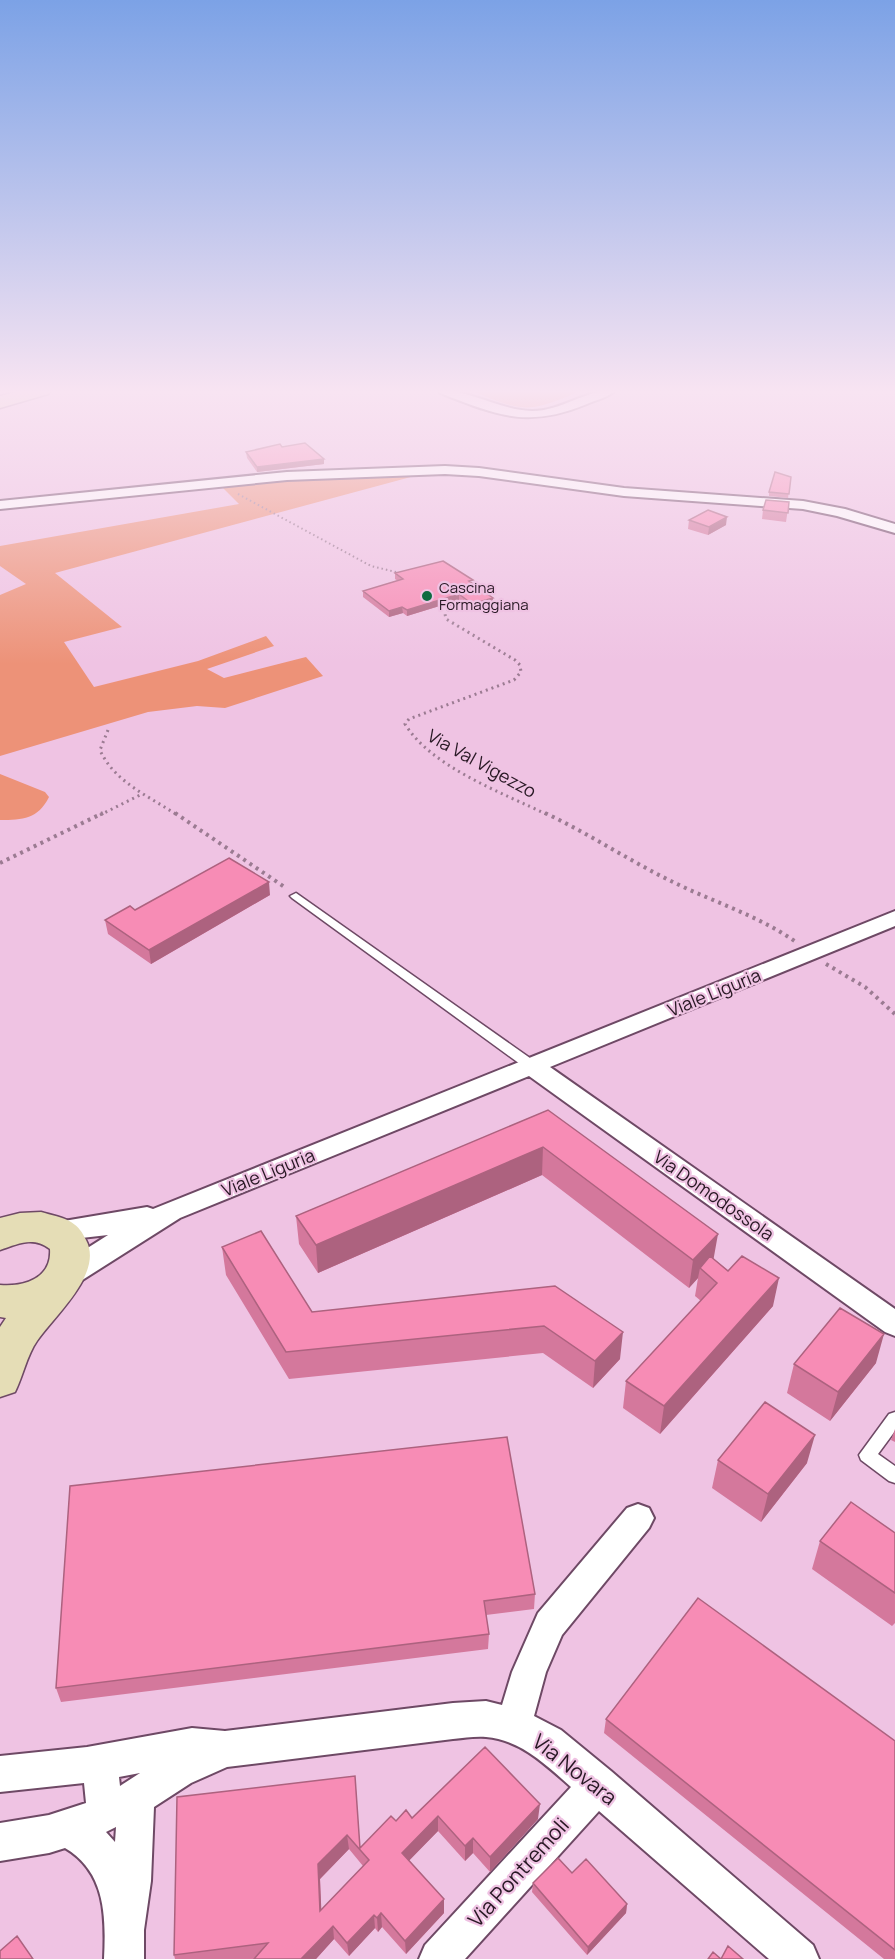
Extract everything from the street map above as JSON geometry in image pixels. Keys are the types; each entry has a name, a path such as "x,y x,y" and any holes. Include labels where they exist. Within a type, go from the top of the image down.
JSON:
{"street":[{"path":"0,505 230,481"},
{"path":"545,481 613,491 811,506 895,530"},
{"name":"Viale Liguria","path":"60,1282 108,1248 171,1211 895,918"},
{"name":"Via Domodossola","path":"532,1066 895,1324"},
{"name":"Viale Liguria","path":"19,1229 97,1227 171,1211"},
{"path":"0,1379 17,1335 60,1282 72,1260 71,1250 63,1236 19,1229"},
{"path":"0,1301 30,1300 60,1282"},
{"path":"514,1725 529,1672 550,1624 638,1518"},
{"name":"Via Novara","path":"0,1774 99,1763 192,1746 226,1749 453,1721 486,1719 514,1725 548,1743 598,1784 799,1959"},
{"name":"Via Novara","path":"0,1842 69,1829 121,1805 178,1770 226,1749"},
{"path":"99,1763 121,1805 132,1881 125,1944"},
{"name":"Via Pontremoli","path":"438,1959 598,1784"},
{"path":"69,1829 97,1846 107,1862 119,1895 125,1944"}],"lane":[{"path":"296,896 532,1066"},
{"path":"895,1419 867,1455 895,1476"}],"path":[{"path":"223,482 258,505 371,566 407,575"},
{"name":"Via Val Vigezzo","path":"443,597 452,605 444,615 446,619 515,660 520,665 521,672 514,680 409,719 405,724 410,737 488,785 590,835 654,873 778,928 810,952 865,987 895,1014"},
{"path":"108,730 100,750 107,766 142,794 152,798 296,896"},
{"path":"0,863 131,797 142,794"}],"shaded area":[{"path":"256,481 394,481 55,573 122,627 64,642 94,687 198,661 266,636 274,646 207,669 224,678 306,657 323,676 225,708 197,706 148,712 0,756 0,595 26,584 0,566 0,546 239,504 222,487"},
{"path":"0,774 45,792 49,797 40,810 29,817 0,820"}],"building":[{"path":"772,481 790,481 789,494 769,492"},
{"path":"766,500 789,502 788,513 763,510"},
{"path":"708,510 727,517 709,527 689,520"},
{"path":"443,561 473,580 469,581 493,598 472,604 459,594 407,610 402,607 389,611 363,591 403,579 395,573"},
{"path":"229,858 269,882 149,950 105,920 130,906 135,910"},
{"path":"548,1110 718,1234 693,1260 543,1147 316,1245 296,1216"},
{"path":"261,1231 312,1312 555,1286 623,1332 595,1361 544,1326 286,1352 222,1247"},
{"path":"710,1256 728,1271 742,1256 779,1278 664,1406 626,1381 717,1283 700,1268"},
{"path":"840,1308 884,1334 838,1392 794,1364"},
{"path":"765,1402 815,1435 768,1494 718,1460"},
{"path":"507,1437 535,1594 484,1601 489,1634 56,1688 70,1486"},
{"path":"851,1502 895,1533 895,1593 820,1541"},
{"path":"698,1598 895,1741 895,1950 606,1719"},
{"path":"485,1747 540,1804 490,1857 473,1838 465,1846 438,1816 402,1853 444,1899 405,1941 381,1913 377,1918 374,1915 347,1943 333,1926 301,1959 254,1959 268,1943 174,1955 177,1797 355,1776 360,1848 391,1816 396,1821 406,1810 412,1818","holes":["347,1835 369,1860 320,1911 318,1864"]},
{"path":"558,1858 572,1873 586,1859 627,1904 588,1947 533,1883"},
{"path":"17,1936 33,1959 0,1959 0,1951"},
{"path":"728,1946 743,1959 721,1959"},
{"path":"713,1952 721,1959 708,1959"}],"place":[{"name":"Cascina Formaggiana","path":"427,596"}]}
